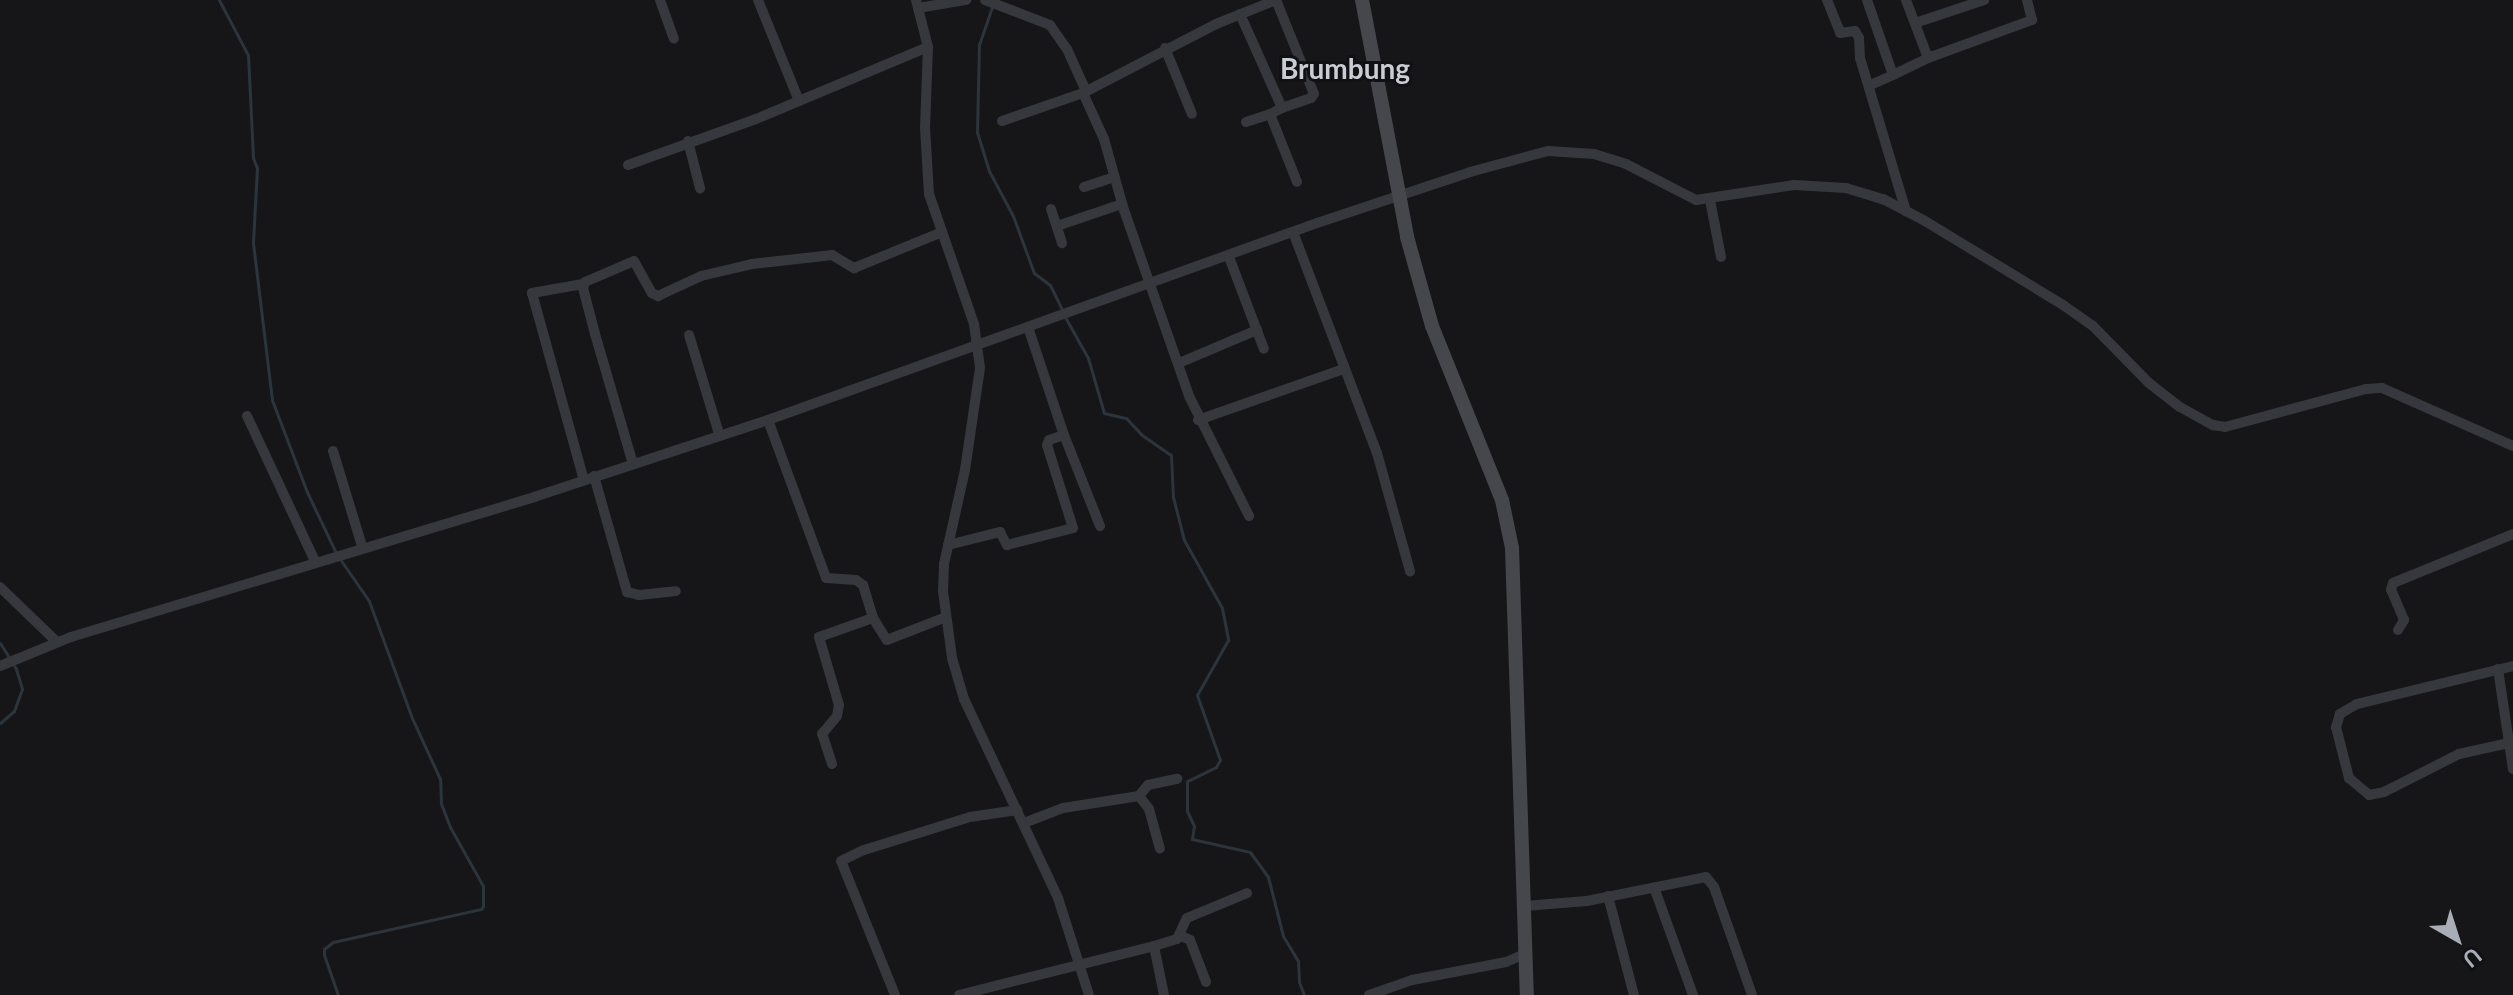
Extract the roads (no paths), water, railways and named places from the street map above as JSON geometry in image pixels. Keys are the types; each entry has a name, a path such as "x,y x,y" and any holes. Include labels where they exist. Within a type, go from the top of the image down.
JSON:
{"street":[{"path":"660,0 674,39"},
{"path":"758,0 799,101"},
{"path":"966,0 917,4 928,47 925,127 928,184 979,342 980,368 970,438 943,576 946,617 952,658 964,699 1065,915 1089,995"},
{"path":"985,0 1005,3 1050,25 1067,49 1104,139 1122,204 1198,420 1249,516"},
{"path":"1002,121 1085,92 1165,48 1276,0 1314,94 1311,98 1246,122"},
{"path":"1362,0 1407,237 1432,326 1502,500 1512,548 1527,995"},
{"path":"1827,0 1840,33 1855,31 1859,38 1860,58 1871,85 1906,211"},
{"path":"1867,0 1893,75"},
{"path":"1906,0 1928,58"},
{"path":"1915,23 1984,0"},
{"path":"1871,85 1928,58 2032,20 2027,0"},
{"path":"1240,14 1282,108"},
{"path":"628,165 688,141 746,123 928,47"},
{"path":"1165,48 1192,114"},
{"path":"1270,114 1297,182"},
{"path":"688,141 700,188"},
{"path":"9,663 57,642 768,420 979,342 1400,196 1524,156 1568,150 1626,164 1696,200 1794,185 1833,188 1883,199 2092,325 2149,383 2180,407 2213,425 2225,427 2366,389 2382,388 2513,446"},
{"path":"1084,187 1114,177"},
{"path":"1710,200 1721,257"},
{"path":"1057,226 1122,204"},
{"path":"1051,209 1062,243"},
{"path":"676,591 637,595 626,591 533,291 583,284 634,261 652,293 658,296 701,276 752,264 832,255 854,268 942,232"},
{"path":"1293,232 1377,453 1410,571"},
{"path":"1229,257 1264,349"},
{"path":"583,284 633,464"},
{"path":"1028,327 1064,435 1100,526"},
{"path":"1179,363 1257,330"},
{"path":"689,335 719,434"},
{"path":"1198,420 1344,369"},
{"path":"247,416 315,561"},
{"path":"768,420 823,574 830,581 860,582 873,618 885,639 890,640 946,617"},
{"path":"948,545 1000,532 1007,545 1073,528 1047,445 1049,440 1064,435"},
{"path":"333,451 362,546"},
{"path":"2398,630 2404,620 2391,590 2393,583 2513,534"},
{"path":"0,587 57,642"},
{"path":"832,764 822,734 837,716 839,705 819,637 873,618"},
{"path":"2512,742 2459,754 2384,792 2369,795 2349,778 2336,727 2340,714 2357,704 2513,666"},
{"path":"2498,669 2512,742 2513,769"},
{"path":"1024,823 1063,808 1139,796 1148,785 1177,779"},
{"path":"1139,796 1149,809 1160,849"},
{"path":"895,995 841,861 970,817 1017,810"},
{"path":"1525,906 1655,890 1704,877 1711,881 1752,995"},
{"path":"1655,890 1693,995"},
{"path":"959,995 1154,946 1179,935 1187,918 1247,893"},
{"path":"1608,896 1634,995"},
{"path":"1179,935 1192,943 1206,982"},
{"path":"1154,946 1164,995"},
{"path":"1369,995 1412,980 1506,962 1525,954"}],"waterway":[{"path":"219,0 248,55 253,158 257,168 253,243 272,400 307,492 336,553"},
{"path":"992,7 979,44 977,132 989,171 1013,216 1034,273 1050,285 1062,310"},
{"path":"1065,317 1088,358 1104,413 1126,418 1142,435 1171,455 1173,497 1184,540 1222,608 1228,640 1197,695 1220,760 1216,767 1187,781 1187,811 1194,826 1192,839 1250,852 1268,877 1283,936 1298,961 1299,982 1304,995"},
{"path":"338,995 324,955 324,949 333,942 481,909 483,906 483,886 450,827 441,803 440,779 412,718 369,601 340,559"},
{"path":"0,643 16,669 22,689 14,711 0,723"}],"district":[{"name":"Brumbung","path":"1345,68"}]}
